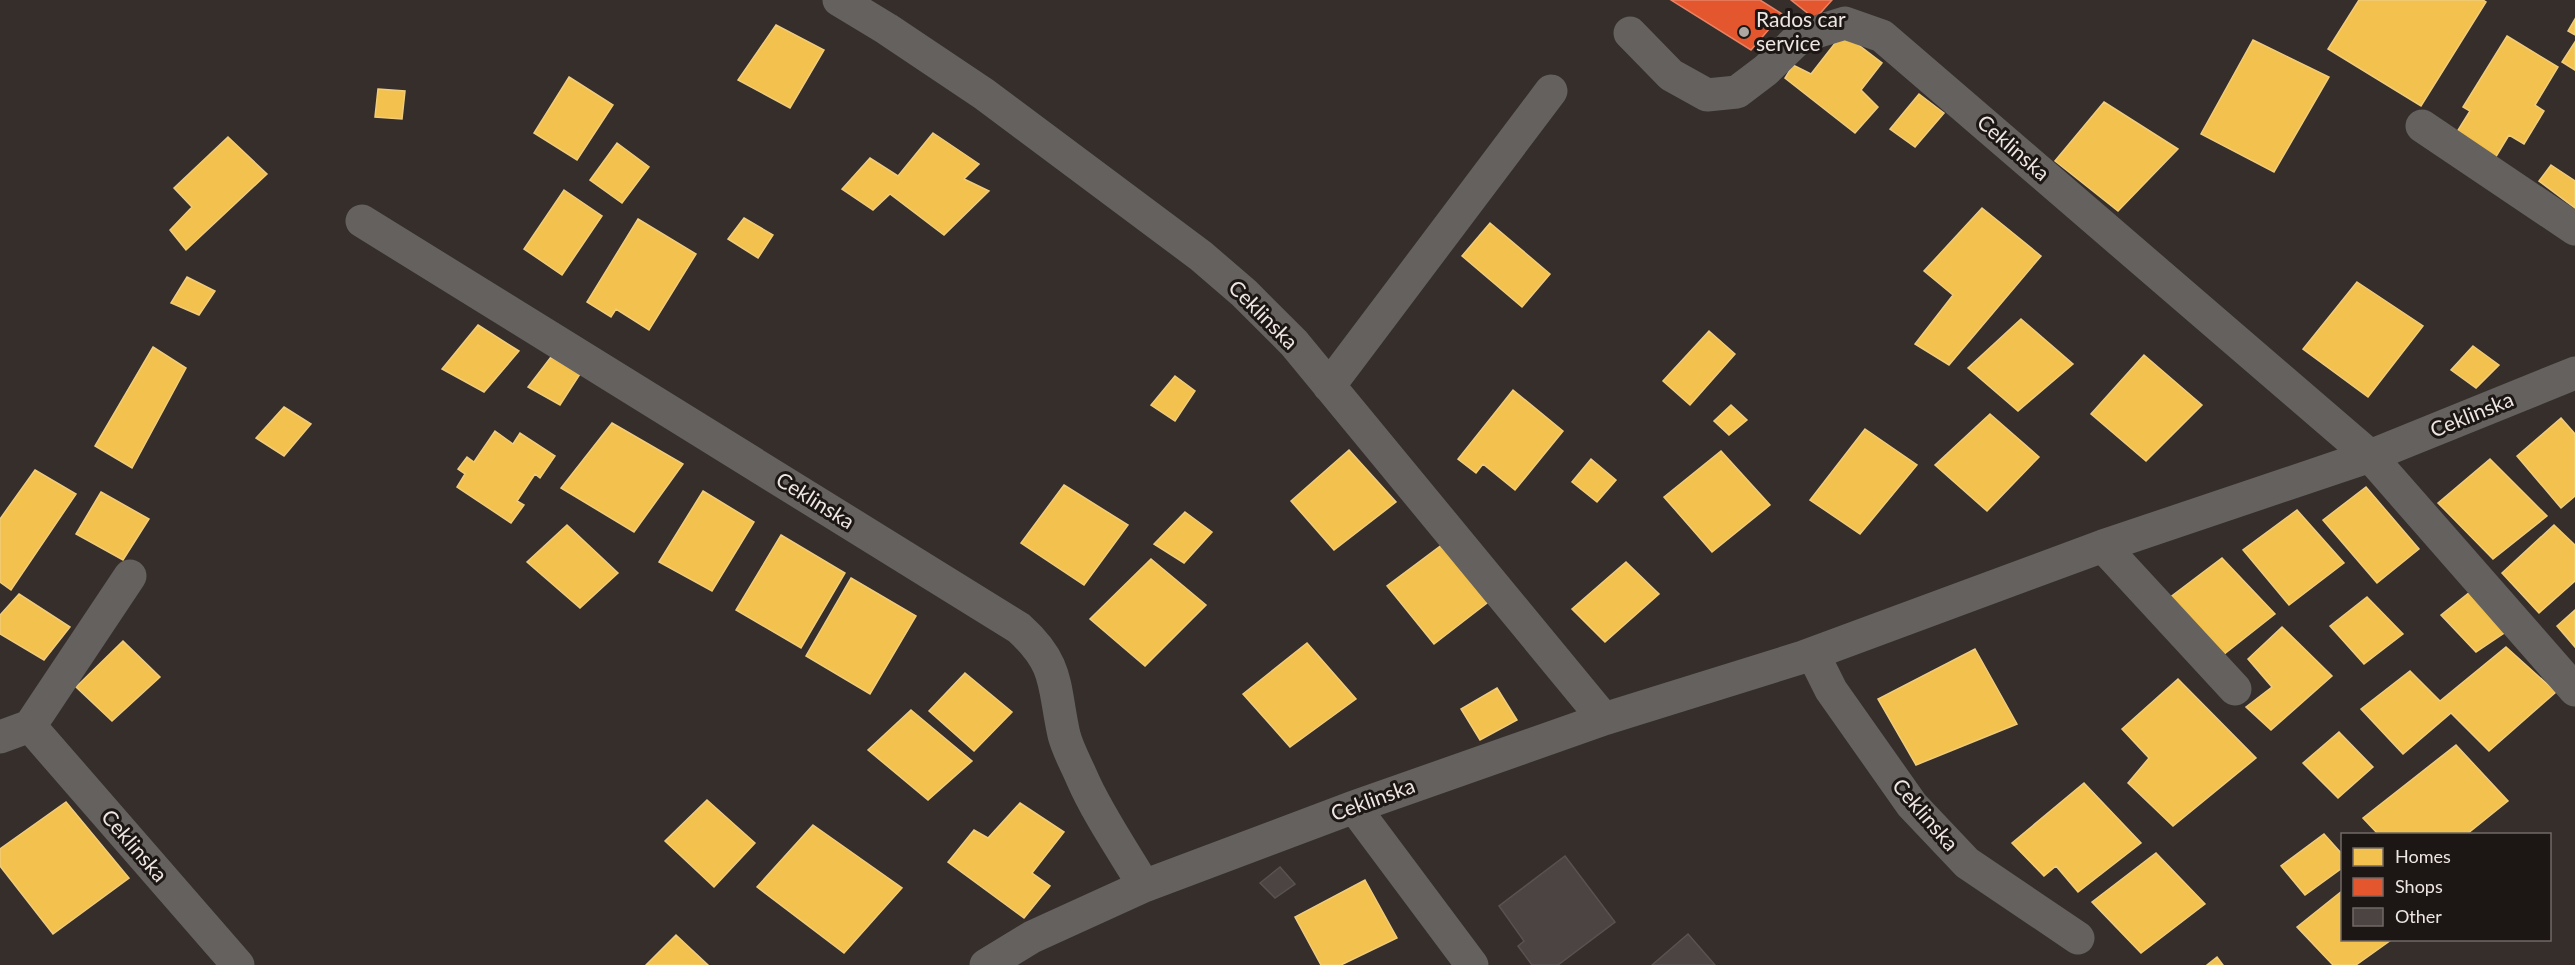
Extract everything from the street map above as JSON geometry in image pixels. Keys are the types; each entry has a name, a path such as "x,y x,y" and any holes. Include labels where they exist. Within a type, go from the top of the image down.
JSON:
{"street":[{"name":"Ceklinska","path":"839,0 984,94 1201,256 1244,293 1294,343 1604,719"},
{"name":"Ceklinska","path":"1630,33 1671,75 1707,95 1737,92 1766,70 1800,37 1845,23 1881,36 2370,456"},
{"path":"1329,386 1551,91"},
{"path":"2422,126 2575,230"},
{"name":"Ceklinska","path":"362,221 1019,628 1036,643 1048,664 1058,692 1065,737 1083,782 1144,886"},
{"name":"Ceklinska","path":"986,965 1032,937 1144,886 1354,807 1604,719 1813,654 2103,546 2370,456 2575,373"},
{"path":"2370,456 2575,690"},
{"path":"2103,546 2235,689"},
{"path":"15,731 130,576"},
{"name":"Ceklinska","path":"1813,654 1831,690 1849,717 1920,813 1967,864 2078,938"},
{"name":"Ceklinska","path":"15,731 238,965"},
{"path":"1354,807 1472,965"}],"building: Homes":[{"path":"2359,0 2483,0 2486,2 2421,106 2328,49"},
{"path":"2575,19 2575,35 2568,31"},
{"path":"776,25 824,50 790,108 738,80"},
{"path":"1843,33 1882,63 1861,90 1878,107 1855,133 1785,78 1793,65 1811,74"},
{"path":"2507,36 2558,67 2535,105 2544,111 2524,144 2509,135 2494,160 2455,135 2470,111 2463,107"},
{"path":"2253,40 2329,77 2274,172 2201,134"},
{"path":"2575,42 2575,70 2562,62"},
{"path":"569,77 613,105 577,160 534,133"},
{"path":"378,89 405,91 402,119 375,117"},
{"path":"1919,94 1944,113 1915,147 1890,129"},
{"path":"2104,102 2178,149 2118,211 2055,161"},
{"path":"933,133 979,164 964,179 989,191 944,235 890,194 873,210 842,189 870,158 898,176"},
{"path":"228,137 267,174 186,250 170,230 192,207 174,188"},
{"path":"617,143 649,167 622,203 590,180"},
{"path":"2551,165 2575,181 2575,208 2539,181"},
{"path":"564,190 602,216 562,275 524,249"},
{"path":"1982,208 2041,256 1949,365 1915,344 1953,295 1924,271"},
{"path":"744,218 773,235 758,258 728,239"},
{"path":"638,219 696,254 649,330 616,309 611,317 587,302"},
{"path":"1490,223 1550,274 1522,307 1462,256"},
{"path":"187,277 215,291 199,315 171,303"},
{"path":"2357,282 2423,326 2368,397 2303,349"},
{"path":"2021,319 2073,364 2018,411 1968,368"},
{"path":"478,325 519,351 484,392 442,369"},
{"path":"1709,331 1735,354 1690,405 1663,381"},
{"path":"2473,346 2499,365 2476,388 2451,370"},
{"path":"153,347 186,368 132,468 95,446"},
{"path":"2144,355 2202,405 2146,461 2091,414"},
{"path":"551,357 580,374 560,405 528,387"},
{"path":"1175,376 1195,391 1175,421 1151,405"},
{"path":"1513,390 1563,431 1515,490 1483,464 1476,473 1458,459"},
{"path":"1731,405 1747,420 1729,435 1714,421"},
{"path":"284,407 311,424 284,456 256,438"},
{"path":"1990,414 2039,457 1987,511 1935,465"},
{"path":"2561,418 2575,434 2575,496 2561,508 2517,456"},
{"path":"612,423 683,464 634,532 561,488"},
{"path":"1865,429 1917,465 1860,534 1810,500"},
{"path":"495,431 513,444 520,433 555,456 540,478 535,474 517,501 524,505 511,523 457,487 465,474 458,469 467,457 474,462"},
{"path":"1349,450 1396,502 1334,550 1291,501"},
{"path":"1721,451 1770,505 1712,552 1664,497"},
{"path":"1591,459 1616,480 1597,502 1572,482"},
{"path":"2490,459 2547,516 2493,559 2438,503"},
{"path":"35,470 76,494 11,590 0,582 0,519"},
{"path":"1064,485 1128,525 1084,585 1021,543"},
{"path":"2366,487 2419,549 2377,583 2323,520"},
{"path":"703,491 754,522 712,591 659,562"},
{"path":"101,492 149,519 123,560 76,534"},
{"path":"2297,510 2344,563 2289,605 2243,550"},
{"path":"1185,512 1212,532 1184,563 1154,544"},
{"path":"567,525 618,573 580,608 527,562"},
{"path":"2554,525 2575,545 2575,581 2539,613 2502,573"},
{"path":"781,535 845,573 801,648 736,610"},
{"path":"1443,544 1491,600 1434,644 1387,586"},
{"path":"2222,558 2275,614 2223,655 2169,598"},
{"path":"1151,559 1206,605 1145,666 1090,619"},
{"path":"1626,562 1659,594 1605,642 1572,609"},
{"path":"851,578 916,616 870,694 806,656"},
{"path":"2470,592 2507,631 2476,652 2441,615"},
{"path":"19,594 70,627 44,660 0,634 0,615"},
{"path":"2367,597 2403,634 2364,664 2330,626"},
{"path":"2575,610 2575,647 2557,626"},
{"path":"2282,627 2332,676 2271,730 2246,707 2272,687 2248,659"},
{"path":"123,641 160,677 112,721 76,687"},
{"path":"1307,643 1356,699 1290,747 1243,694"},
{"path":"2506,647 2556,692 2489,751 2451,713 2403,754 2361,709 2410,671 2440,701"},
{"path":"1975,649 2017,724 1916,765 1878,699"},
{"path":"965,673 1012,712 974,751 929,711"},
{"path":"2178,679 2256,758 2173,826 2128,783 2149,758 2122,729"},
{"path":"1497,688 1517,720 1480,740 1461,709"},
{"path":"911,710 972,761 928,800 868,750"},
{"path":"2339,732 2373,767 2338,798 2303,763"},
{"path":"2456,745 2508,801 2468,833 2377,833 2363,818"},
{"path":"2084,783 2141,843 2078,892 2056,866 2044,876 2012,843"},
{"path":"707,800 755,843 714,887 665,841"},
{"path":"66,802 129,878 53,934 0,866 0,849"},
{"path":"1020,803 1064,832 1032,873 1050,886 1024,918 948,862 974,830 988,838"},
{"path":"813,825 902,888 844,953 757,887"},
{"path":"2324,834 2341,853 2341,869 2305,895 2281,866"},
{"path":"2156,853 2205,904 2141,953 2092,902"},
{"path":"1365,880 1397,938 1341,965 1321,965 1295,917"},
{"path":"2341,892 2341,941 2390,941 2356,965 2333,965 2297,927"},
{"path":"676,935 708,965 646,965"},
{"path":"2217,957 2223,965 2207,965"}],"building: Shops":[{"name":"Rados car service","path":"1671,0 1760,0 1782,14 1751,50"},
{"name":"Rados car service","path":"1791,0 1832,0 1815,19"}],"building: Other":[{"path":"1565,856 1615,922 1558,965 1532,965 1518,946 1524,941 1499,906"},
{"path":"1280,867 1295,884 1275,898 1260,883"},
{"path":"1688,934 1715,965 1652,965"}],"place":[{"name":"Rados car service","path":"1744,32"}]}
